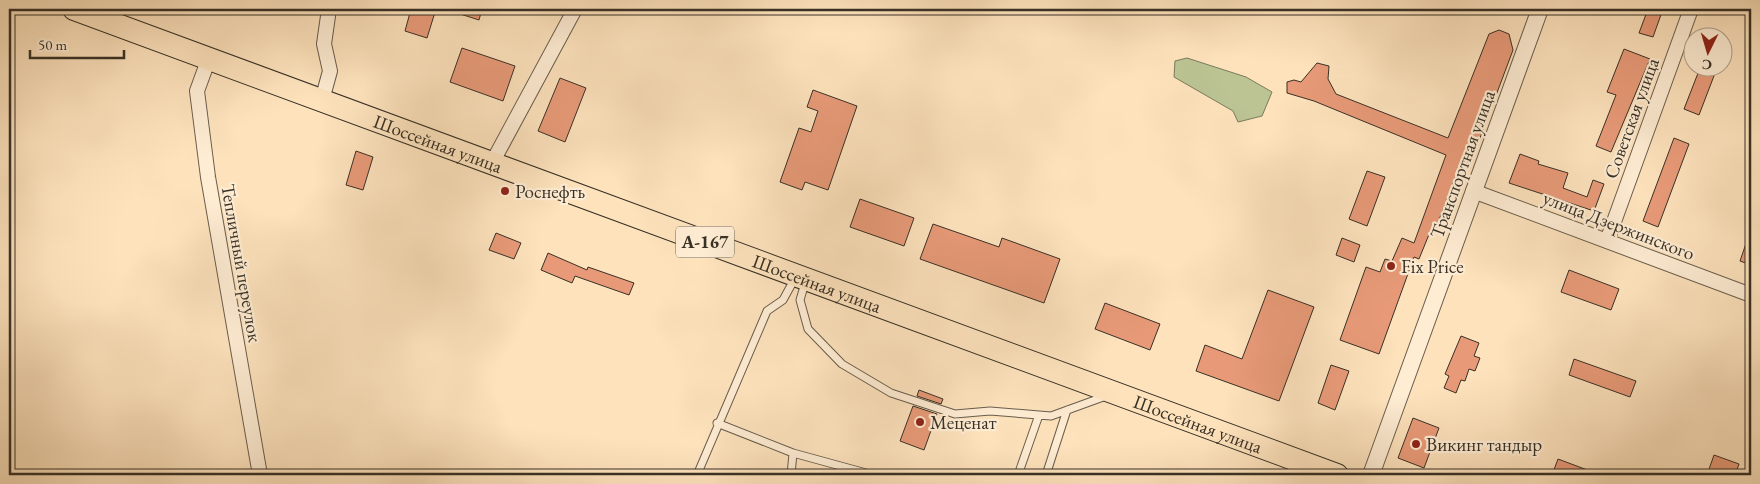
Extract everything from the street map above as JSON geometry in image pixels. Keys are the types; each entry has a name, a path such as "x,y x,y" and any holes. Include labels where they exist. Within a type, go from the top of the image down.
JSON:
{"highway":[{"name":"Шоссейная улица","path":"74,9 1337,475"}],"street":[{"path":"322,100 330,71 324,44 329,9"},
{"path":"492,163 574,9"},
{"name":"Транспортная улица","path":"1371,475 1540,9"},
{"name":"Советская улица","path":"1607,241 1691,9"},
{"name":"Тепличный переулок","path":"209,58 197,91 208,177 260,475"},
{"name":"улица Дзержинского","path":"1473,191 1751,295"}],"lane":[{"path":"801,277 800,300 808,329 842,364 883,388 955,414 990,411 1050,416 1114,393"},
{"path":"697,475 717,423 766,311 783,300 801,277"},
{"path":"1046,475 1068,410"},
{"path":"1018,475 1039,415"},
{"path":"717,423 793,453 866,473"},
{"path":"791,475 793,453"}],"green space":[{"path":"1187,58 1246,77 1272,92 1262,116 1238,122 1233,111 1174,77 1175,61"}],"building":[{"path":"411,9 436,9 427,38 405,31"},
{"path":"452,9 482,9 479,20 451,11"},
{"path":"1648,9 1663,9 1653,37 1639,33"},
{"path":"1499,30 1509,34 1513,50 1474,154 1466,165 1461,162 1434,233 1430,232 1419,259 1414,257 1379,354 1340,340 1366,267 1380,272 1385,259 1392,261 1402,238 1414,243 1446,155 1314,101 1287,93 1287,82 1294,80 1301,82 1317,63 1329,66 1328,79 1336,94 1448,138 1489,34"},
{"path":"462,48 515,66 503,101 450,82"},
{"path":"1624,49 1650,59 1611,152 1596,146 1616,95 1607,92"},
{"path":"560,78 586,88 565,142 538,131"},
{"path":"1696,78 1713,78 1699,115 1684,109"},
{"path":"813,90 857,106 828,190 805,182 802,190 780,182 799,128 811,132 818,111 807,107"},
{"path":"1674,138 1689,144 1658,227 1643,221"},
{"path":"356,151 373,157 363,190 346,185"},
{"path":"1520,154 1539,161 1538,164 1568,173 1563,188 1587,197 1593,180 1604,184 1594,211 1509,183"},
{"path":"1367,171 1385,177 1367,226 1349,219"},
{"path":"860,199 914,218 904,246 850,227"},
{"path":"933,224 999,247 1002,238 1060,259 1044,303 920,259"},
{"path":"1751,232 1751,265 1740,261"},
{"path":"496,233 521,243 514,259 489,250"},
{"path":"1342,238 1360,245 1354,262 1336,255"},
{"path":"548,253 587,270 588,267 634,283 629,295 575,276 572,283 541,270"},
{"path":"1569,270 1619,289 1611,310 1561,292"},
{"path":"1268,290 1314,307 1279,401 1196,371 1205,345 1242,359"},
{"path":"1105,303 1160,324 1150,350 1095,329"},
{"path":"1461,336 1479,343 1474,356 1480,358 1475,371 1469,369 1465,381 1461,380 1456,393 1444,388 1449,376 1445,374"},
{"path":"1574,359 1636,381 1630,397 1569,375"},
{"path":"1331,365 1349,371 1335,410 1318,403"},
{"path":"919,390 943,399 941,404 917,396"},
{"path":"913,406 937,414 924,450 900,441"},
{"path":"1413,418 1439,428 1424,468 1398,458"},
{"path":"1714,455 1739,464 1735,475 1707,475"},
{"path":"1558,459 1598,474 1598,475 1552,475"}],"place":[{"name":"Роснефть","path":"505,191"},
{"name":"Fix Price","path":"1391,266"},
{"name":"Меценат","path":"920,422"},
{"name":"Викинг тандыр","path":"1416,444"}]}
